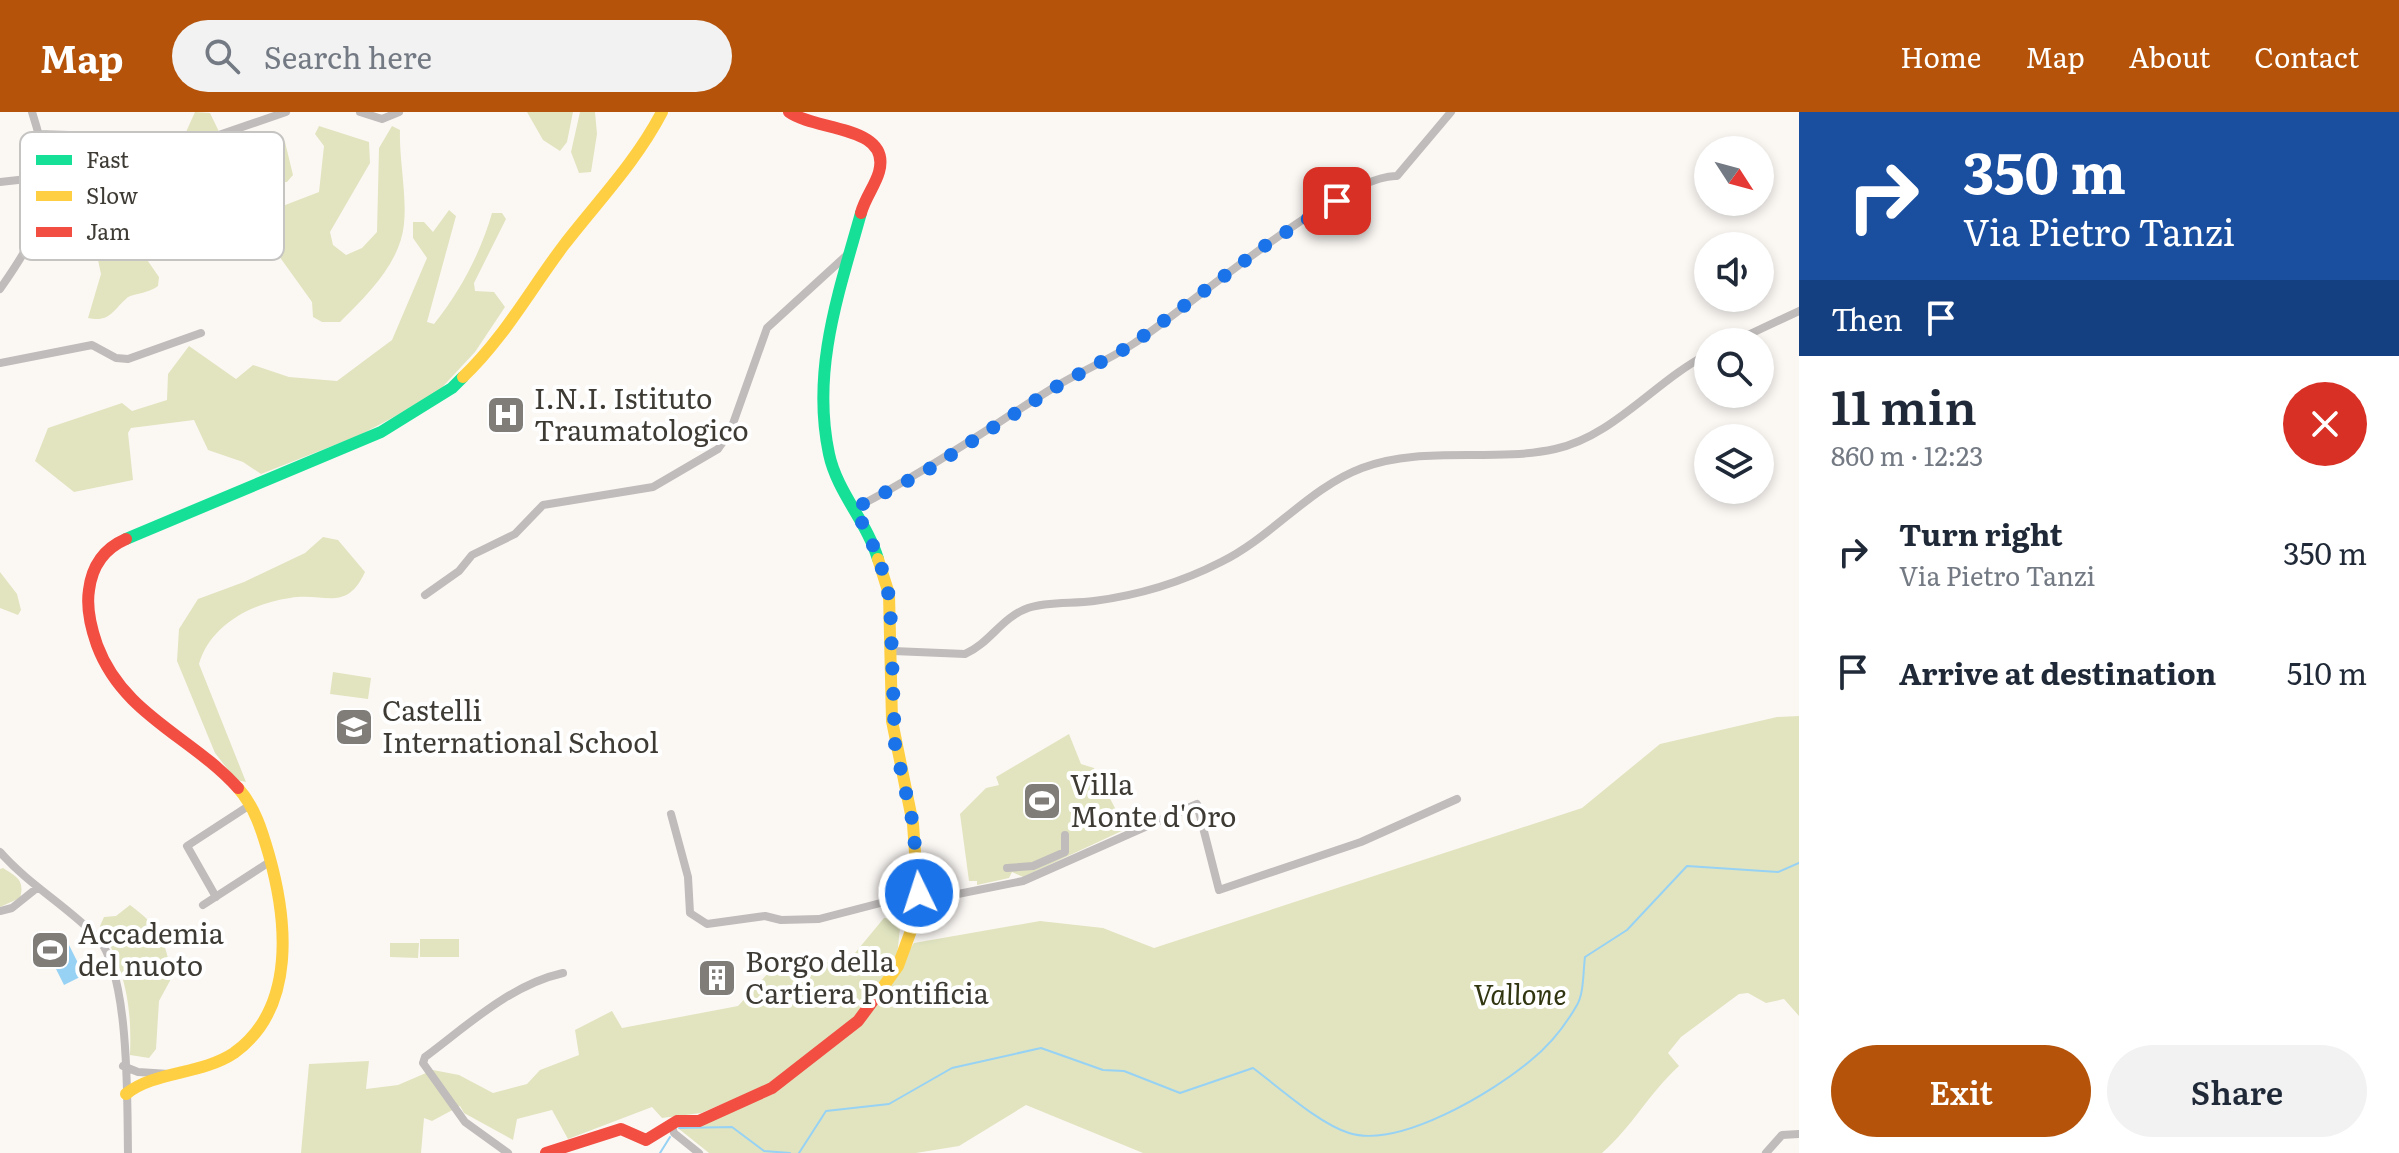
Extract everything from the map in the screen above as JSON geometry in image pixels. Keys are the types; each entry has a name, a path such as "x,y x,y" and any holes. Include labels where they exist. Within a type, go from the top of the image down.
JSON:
{"street":[{"path":"32,112 38,132"},
{"path":"228,132 286,112"},
{"path":"360,112 382,119 399,112"},
{"path":"126,1094 143,1083 186,1074 220,1061 239,1049 258,1029 270,1003 281,971 284,936 282,907 271,861 250,805 239,789 120,689 88,613 89,583 98,561 112,545 381,432 452,388 491,350 563,246 644,147 662,112"},
{"path":"546,1153 621,1129 646,1140 680,1120 699,1121 772,1088 858,1021 898,966 919,909 913,824 895,744 893,651 887,587 874,545 841,487 829,454 821,378 829,329 865,199 879,171 880,153 862,134 797,120 789,112"},
{"path":"855,508 923,473 1059,385 1130,346 1270,242 1315,213 1382,175 1397,176 1451,112"},
{"path":"0,182 20,180"},
{"path":"425,595 452,577 483,547 515,534 543,505 653,487 718,449 730,432 767,328 852,251"},
{"path":"0,289 20,256"},
{"path":"1763,328 1799,311"},
{"path":"0,363 92,345 116,358 128,359 201,333"},
{"path":"893,651 965,654 1008,619 1029,608 1123,597 1177,583 1251,546 1327,487 1368,466 1420,458 1559,448 1606,427 1665,380 1694,362"},
{"path":"919,909 933,899 1023,881 1197,804 1219,890 1361,842 1457,799"},
{"path":"216,897 187,846 250,805"},
{"path":"671,814 688,877 690,913 707,924 765,916 781,920 819,919 919,893"},
{"path":"1007,868 1016,864 1033,866 1065,852 1065,835"},
{"path":"0,852 37,888 91,932 111,960 120,997 128,1153"},
{"path":"203,905 271,861"},
{"path":"0,911 12,908 37,888"},
{"path":"508,1153 465,1122 423,1063 425,1057 492,1007 537,979 563,973"},
{"path":"123,1066 147,1073 186,1074"},
{"path":"672,1126 674,1133 699,1153"},
{"path":"1766,1153 1777,1137 1799,1134"}],"green space":[{"path":"195,112 210,113 219,132 186,132"},
{"path":"527,112 573,112 567,142 560,151 543,140"},
{"path":"580,112 595,112 597,134 591,172 579,173 571,152"},
{"path":"319,126 369,142 370,163 330,232 333,245 346,255 362,248 377,232 379,148 392,126 400,130 405,213 401,239 381,278 340,322 322,322 313,317 312,302 282,260 284,205 319,192 324,146 315,134"},
{"path":"284,141 293,175 284,182"},
{"path":"449,210 456,216 427,322 434,324 461,285 476,257 492,213 502,213 506,219 474,283 475,291 494,292 505,307 475,352 435,395 360,435 261,474 243,462 208,450 194,420 131,428 128,433 133,480 74,492 35,461 48,428 122,403 132,411 167,400 168,374 189,346 236,379 253,365 289,377 337,381 392,340 427,258 413,238 413,222 424,222 433,232"},
{"path":"98,260 147,260 159,277 158,286 129,297 106,317 88,318 101,274"},
{"path":"323,537 338,540 365,572 358,585 342,597 290,598 247,611 234,618 213,638 199,664 246,782 236,780 215,753 177,661 179,629 198,599 244,582 305,553"},
{"path":"0,572 17,594 21,610 18,615 0,608"},
{"path":"333,672 371,678 368,699 330,694"},
{"name":"Vallone","path":"1799,716 1799,1016 1784,999 1766,1003 1748,993 1739,994 1681,1037 1668,1053 1679,1066 1602,1153 1143,1153 1026,1105 959,1146 916,1153 709,1153 679,1129 773,1094 859,1025 914,943 1040,921 1103,928 1154,948 1582,808 1660,744 1777,717"},
{"name":"Villa Monte d'Oro","path":"1069,734 1081,764 1094,768 1126,829 1023,877 1012,872 1009,878 977,885 977,881 969,881 960,814 986,788 999,785 996,777"},
{"path":"0,869 19,880 21,892 20,898 0,907"},
{"path":"130,905 149,921 160,936 172,977 159,1001 156,1049 149,1058 130,1055 130,1019 125,988 116,958 100,926 104,917 116,916"},
{"path":"884,918 901,918 897,957 856,1019 770,1084 701,1113 662,1118 652,1107 568,1139 552,1110 517,1119 513,1140 464,1113 460,1106 432,1121 424,1118 421,1153 301,1153 309,1064 369,1061 366,1089 398,1085 433,1070 459,1075 493,1093 527,1084 540,1070 579,1055 575,1030 612,1011 622,1028 738,1006 771,970 850,959"},
{"path":"420,939 459,939 459,957 420,957"},
{"path":"390,943 419,943 418,958 390,957"}],"water":[{"path":"68,943 84,975 64,985 48,953"}],"waterway":[{"path":"799,1153 826,1111 889,1104 952,1068 1041,1048 1103,1070 1124,1071 1180,1093 1253,1068 1337,1128 1370,1136 1393,1133 1470,1102 1537,1055 1577,1005 1585,957 1627,930 1687,866 1778,872 1799,863"},
{"path":"679,1128 732,1127 764,1151 790,1153"},
{"path":"660,1153 670,1137"}],"traffic: fast":[{"path":"861,213 830,332 823,392 824,423 833,468 878,559"},
{"path":"126,539 381,432 452,388 463,377"}],"traffic: slow":[{"path":"463,377 504,330 564,245 629,164 662,112"},
{"path":"878,559 889,594 892,721 913,824 919,909 898,966 878,994"},
{"path":"126,1094 150,1081 207,1065 234,1053 254,1034 269,1012 278,987 282,961 280,907 261,828 238,788"}],"traffic: jam":[{"path":"789,112 863,137 874,145 880,157 879,172 861,213"},
{"path":"126,539 105,553 91,581 89,611 97,645 123,690 238,788"},
{"path":"546,1153 621,1129 646,1140 677,1121 699,1121 772,1088 858,1021 878,994"}],"place":[{"name":"I.N.I. Istituto Traumatologico","path":"506,415"},
{"name":"Castelli International School","path":"354,727"},
{"name":"Villa Monte d'Oro","path":"1042,801"},
{"name":"Accademia del nuoto","path":"50,950"},
{"name":"Borgo della Cartiera Pontificia","path":"717,978"}],"route":[{"path":"919,893 913,824 895,744 890,600 879,558 855,508 923,473 985,430 1130,346 1183,310 1270,242 1337,201"}]}
